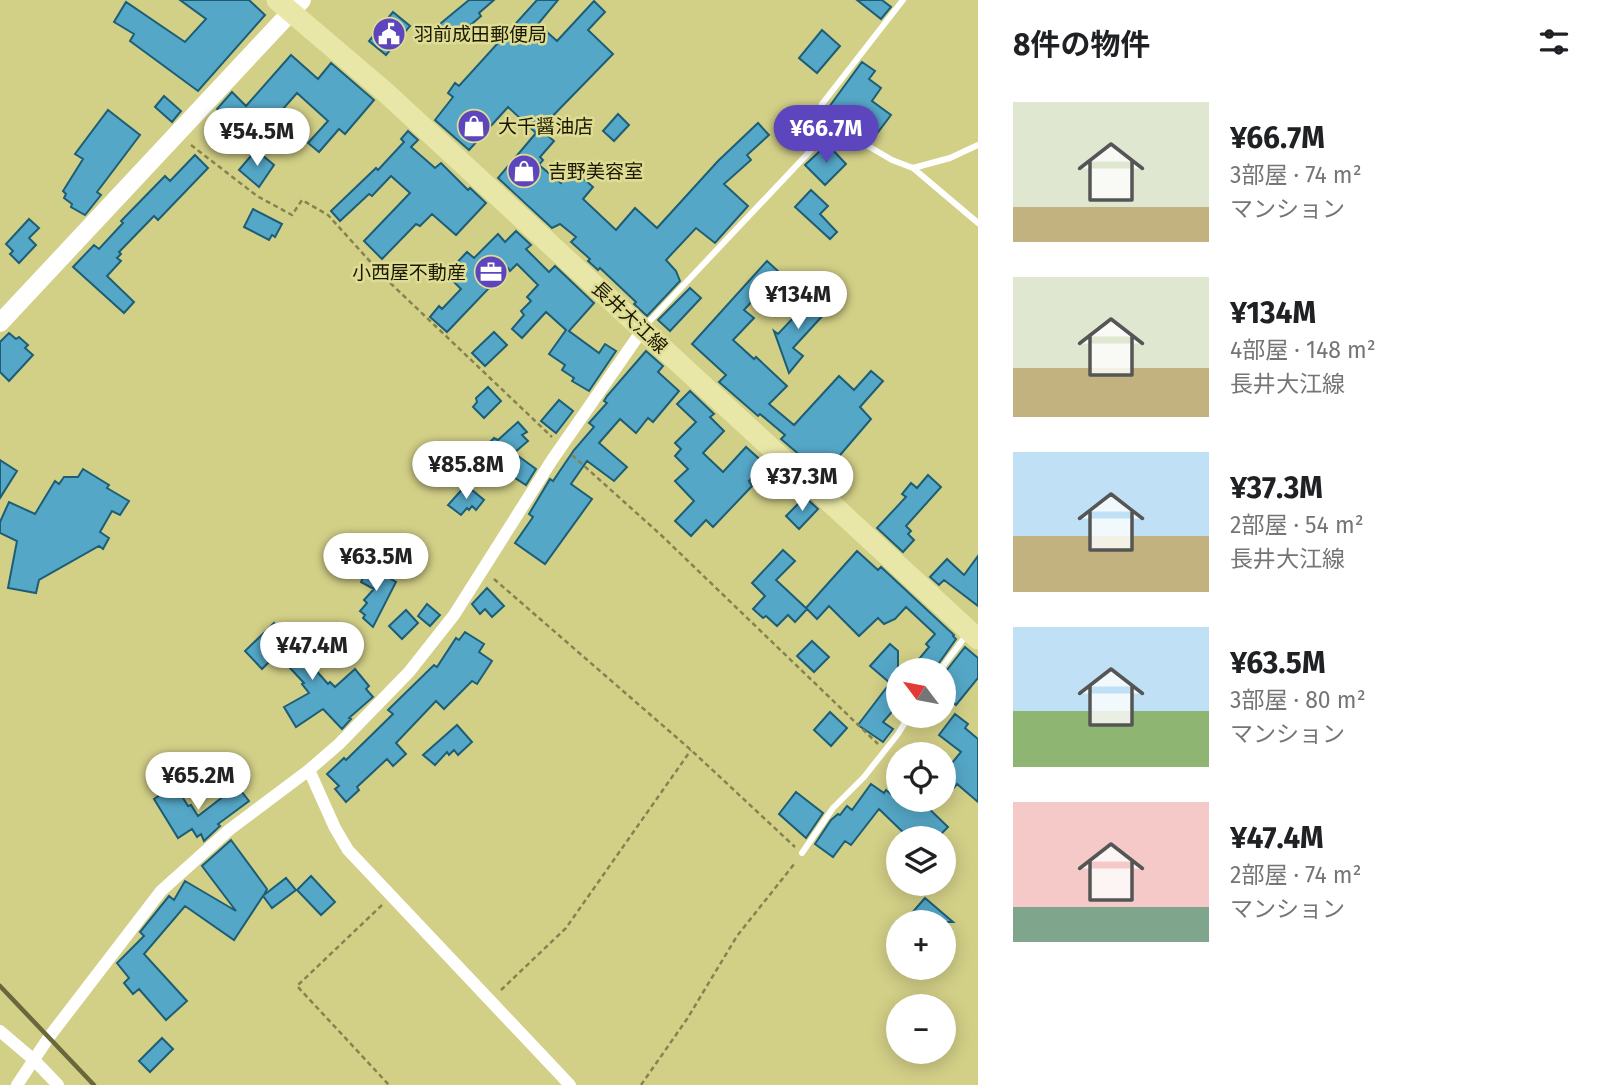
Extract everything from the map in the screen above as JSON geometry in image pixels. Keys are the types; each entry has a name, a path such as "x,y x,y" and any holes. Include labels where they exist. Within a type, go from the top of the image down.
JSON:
{"main road":[{"name":"長井大江線","path":"290,4 974,635"}],"street":[{"path":"0,323 177,134 290,4"},
{"path":"18,1085 49,1037 161,891 229,830 339,744 409,672 454,615 562,446 643,329"},
{"path":"309,770 348,850 570,1085"},
{"path":"0,1031 58,1085"}],"lane":[{"path":"830,130 822,104 903,0"},
{"path":"830,130 851,136 892,160 913,168 978,223"},
{"path":"643,329 830,130"},
{"path":"913,168 950,158 978,145"},
{"path":"952,658 974,635"},
{"path":"802,853 834,808 864,777 901,728"}],"path":[{"path":"177,134 257,196 292,215 302,200 328,215 385,278 562,446 661,535 885,750"},
{"path":"484,570 691,750 802,853 737,936 655,1069 641,1085"},
{"path":"491,999 566,928 691,750"},
{"path":"389,1085 297,986 392,896"}],"building":[{"path":"180,0 249,0 265,15 198,91 130,41 134,34 114,22 126,2 185,42 206,19"},
{"path":"469,0 494,0 479,13 481,16 466,29 464,27 449,42 435,28"},
{"path":"537,0 558,0 538,24 557,41 594,1 605,12 588,30 613,54 540,129 554,141 540,157 543,160 539,165 561,183 573,169 593,187 583,199 616,230 635,208 657,228 718,161 758,123 769,135 747,155 751,160 724,184 748,206 715,243 696,228 666,260 676,271 680,281 647,316 600,268 598,270 588,261 590,259 571,242 576,237 560,224 552,228 498,178 536,133 508,107 469,150 435,120 453,97 448,93 455,83 459,86"},
{"path":"857,0 882,0 891,7 881,19"},
{"path":"393,12 410,26 386,55 369,41"},
{"path":"822,30 840,46 817,73 799,58"},
{"path":"291,55 318,79 331,63 374,100 345,134 339,129 319,152 308,143 328,121 297,93 268,126 271,129 256,145 217,109 232,92 246,106"},
{"path":"862,62 875,71 869,79 881,88 872,101 891,115 872,140 829,107"},
{"path":"164,96 181,111 172,122 155,107"},
{"path":"108,110 140,135 97,192 101,195 85,215 71,207 72,204 64,198 66,194 63,191 83,159 75,154"},
{"path":"618,114 629,125 614,141 603,131"},
{"path":"408,131 418,140 411,147 435,168 441,163 468,190 470,188 486,203 456,235 432,214 420,226 416,224 382,259 364,241 410,193 391,176 372,196 369,194 340,221 331,211 376,168 378,170 404,142 401,139"},
{"path":"829,146 846,164 825,185 805,165"},
{"path":"256,150 274,165 259,187 239,170"},
{"path":"195,155 208,168 158,220 154,216 119,252 121,254 117,258 121,261 107,276 134,302 124,313 73,267 94,245 99,249 123,223 121,221 165,176 170,181"},
{"path":"811,190 828,206 820,214 837,232 830,239 795,207"},
{"path":"253,209 282,224 275,237 272,235 269,240 244,227"},
{"path":"29,219 39,228 29,238 36,245 19,263 10,254 13,251 6,244"},
{"path":"516,231 531,245 526,249 549,272 555,266 594,303 569,331 599,353 605,344 616,351 589,391 572,381 574,378 562,370 565,365 549,354 566,330 546,312 522,338 512,329 524,315 521,311 531,301 527,297 538,285 517,264 510,271 508,268 447,332 430,317 439,306 442,309 461,289 446,274 467,252 474,258 498,234 505,242"},
{"path":"767,261 779,272 744,310 754,318 733,340 787,386 769,404 794,425 839,376 854,390 871,371 883,381 860,407 871,419 823,475 781,439 785,435 719,382 726,375 692,344"},
{"path":"690,288 701,298 670,331 658,320"},
{"path":"809,296 826,312 793,348 803,356 789,373 774,331 778,334 798,313 795,311"},
{"path":"494,332 507,345 485,366 472,353"},
{"path":"9,333 28,345 25,348 33,355 9,381 0,372 0,342"},
{"path":"646,351 663,366 658,372 679,391 653,422 648,418 636,433 620,419 599,443 627,467 614,481 587,461 571,484 592,499 545,564 515,543 533,517 529,514 550,479 553,481 594,427 589,423 607,403 604,401 607,396"},
{"path":"488,387 501,401 484,418 473,407 477,402 476,398"},
{"path":"690,391 714,414 710,417 724,431 703,453 723,472 746,447 765,464 749,481 752,486 713,527 706,520 691,536 675,521 694,501 675,481 688,469 675,456 681,449 675,443 696,422 677,404"},
{"path":"559,400 573,411 556,433 541,421"},
{"path":"518,422 527,432 522,435 528,441 514,453 536,469 526,485 512,476 516,471 490,442 494,438 498,440"},
{"path":"0,460 17,471 0,498"},
{"path":"83,469 129,501 120,515 112,511 100,532 109,538 103,549 99,546 39,580 36,593 8,588 17,541 0,533 0,522 9,502 35,514 55,481 59,484 64,477 78,477"},
{"path":"928,475 941,487 906,526 911,531 908,534 914,540 903,552 877,528 906,497 902,494 911,483 917,488"},
{"path":"466,485 484,500 476,510 472,506 461,515 448,505"},
{"path":"805,497 818,509 799,529 786,516"},
{"path":"783,550 795,561 776,580 806,608 857,551 878,570 881,567 956,639 943,658 920,658 929,647 926,644 935,634 906,607 895,619 884,624 878,618 859,636 829,606 817,619 807,609 795,622 788,615 777,626 753,609 765,596 752,583"},
{"path":"978,556 978,606 944,580 939,585 930,577 947,559 964,575"},
{"path":"370,563 388,572 386,576 396,582 373,627 360,611 367,603 364,600 374,589 361,582"},
{"path":"487,588 504,606 492,617 485,609 480,614 472,604"},
{"path":"427,604 440,615 430,626 418,616"},
{"path":"406,610 418,623 402,639 389,626"},
{"path":"274,623 328,684 330,682 335,687 355,669 369,686 366,689 373,697 349,718 351,719 342,729 323,709 296,727 284,707 309,693 302,684 304,683 277,654 262,669 245,651"},
{"path":"465,632 484,644 479,652 492,661 477,684 472,681 444,709 436,701 396,743 406,754 393,766 387,759 357,787 359,790 346,802 335,789 339,786 327,774 344,758 346,760 393,714 388,710 434,665 437,667 456,638 459,640"},
{"path":"812,641 829,657 814,672 797,656"},
{"path":"890,644 898,651 898,658 886,658 886,680 870,666"},
{"path":"965,647 978,658 978,678 956,705 956,658"},
{"path":"886,688 886,719 883,722 886,728 893,729 883,742 858,725"},
{"path":"830,712 847,728 831,746 814,730"},
{"path":"956,715 968,724 965,728 978,739 978,802 956,785 956,758 961,752 956,748 956,742 948,742 939,735 944,728 956,728"},
{"path":"457,725 472,742 458,755 454,750 449,755 447,752 435,765 423,755"},
{"path":"871,784 884,793 886,790 886,812 932,812 947,826 897,826 879,809 851,845 845,841 833,857 815,844 831,820 840,815 847,806 852,810"},
{"path":"175,785 198,816 237,786 249,801 218,824 220,826 204,841 201,834 197,837 192,829 178,838 154,799"},
{"path":"796,792 823,813 806,838 779,814"},
{"path":"231,840 267,889 264,895 286,878 296,890 272,908 263,896 234,940 185,906 144,954 187,1001 166,1020 139,989 133,994 124,983 129,978 117,963 144,936 140,932 169,896 174,900 185,881 236,911 202,866"},
{"path":"311,876 335,902 321,915 297,890"},
{"path":"925,898 939,910 914,910"},
{"path":"162,1038 173,1049 150,1072 139,1061"}],"railway":[{"path":"0,986 94,1085"}],"place":[{"name":"羽前成田郵便局","path":"389,34"},
{"name":"大千醤油店","path":"474,126"},
{"name":"吉野美容室","path":"524,171"},
{"name":"小西屋不動産","path":"491,272"}]}
